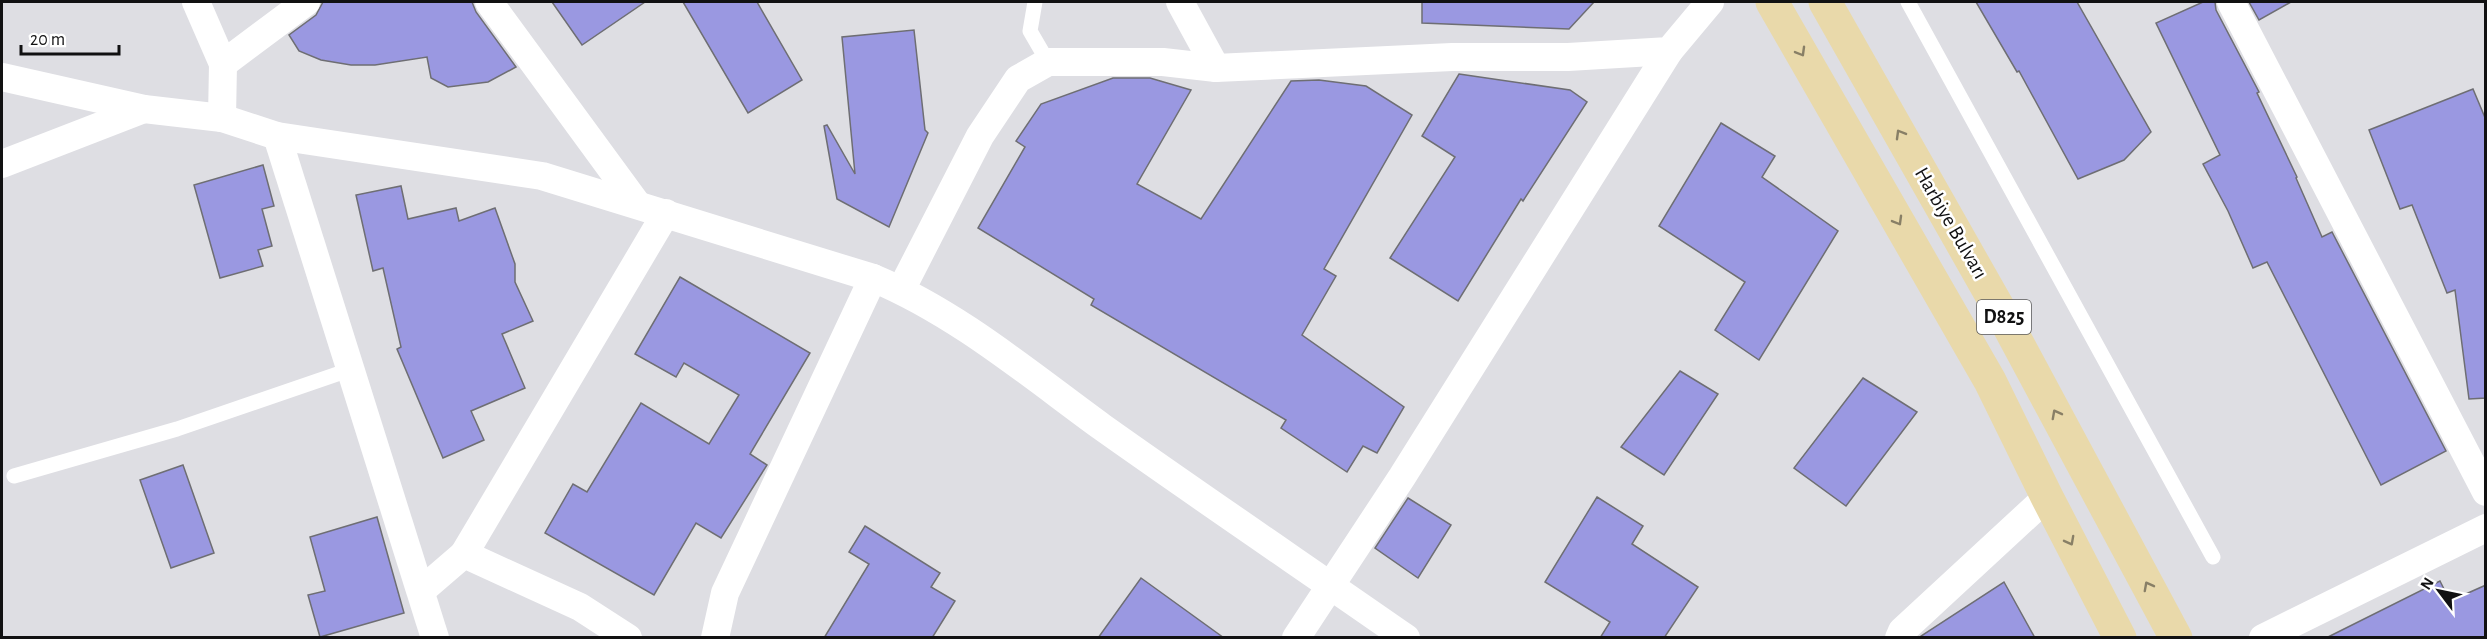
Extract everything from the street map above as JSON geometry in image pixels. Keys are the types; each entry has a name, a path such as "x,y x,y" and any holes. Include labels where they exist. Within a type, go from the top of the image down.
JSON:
{"main road":[{"name":"D825","path":"1772,2 1990,381 2120,638"},
{"name":"Harbiye Bulvarı","path":"1834,5 2176,638"}],"street":[{"path":"196,2 223,64 222,118"},
{"path":"223,64 306,2"},
{"path":"489,2 637,204"},
{"path":"1180,2 1216,68"},
{"path":"1296,638 1402,477 1669,51 1710,2"},
{"path":"2231,2 2486,492"},
{"path":"901,290 980,136 1018,79 1048,62 1163,62 1216,68 1452,57 1568,57 1669,51"},
{"path":"2,77 144,108 222,118 277,136 542,176 873,278 901,290 953,321 1224,513 1406,638"},
{"path":"2,164 144,108"},
{"path":"277,136 435,638"},
{"path":"421,591 464,554 666,213"},
{"path":"715,638 725,592 873,278"},
{"path":"1899,638 1902,631 2047,497"},
{"path":"2263,638 2486,528"},
{"path":"464,554 580,607 628,638"}],"lane":[{"path":"1035,2 1030,31 1048,62"},
{"path":"1908,2 2213,557"},
{"path":"14,477 177,429 349,370"}],"building":[{"path":"323,2 472,2 476,12 516,67 488,82 448,87 431,78 427,57 375,65 351,65 321,60 299,51 289,35 316,15"},
{"path":"552,2 645,2 582,45"},
{"path":"683,2 757,2 802,80 748,113"},
{"path":"1422,2 1594,2 1569,29 1422,23"},
{"path":"1976,2 2077,2 2151,132 2124,160 2078,179 2019,71 2017,72"},
{"path":"2203,2 2215,2 2216,10 2259,92 2257,93 2297,177 2322,237 2332,232 2446,451 2381,485 2267,262 2253,268 2228,211 2203,164 2220,155 2156,23"},
{"path":"2249,2 2291,2 2259,20"},
{"path":"914,30 925,130 928,133 889,227 837,199 824,126 827,125 855,174 842,37"},
{"path":"1459,74 1570,90 1587,102 1523,201 1521,199 1458,301 1390,258 1455,157 1422,136"},
{"path":"1113,78 1150,78 1191,90 1137,184 1201,219 1291,81 1319,80 1366,86 1412,115 1324,269 1336,276 1302,335 1404,407 1377,453 1363,446 1347,472 1281,428 1286,420 1091,305 1094,299 978,228 1025,147 1016,141 1041,104"},
{"path":"2473,89 2486,120 2486,398 2469,399 2455,290 2447,293 2412,205 2400,209 2369,130"},
{"path":"1721,123 1775,156 1762,177 1838,231 1759,360 1715,330 1745,282 1659,226"},
{"path":"263,165 274,206 262,209 272,246 258,250 263,266 220,278 194,185"},
{"path":"401,186 408,219 456,208 459,221 495,208 515,264 515,282 533,321 502,334 525,388 471,411 484,440 443,458 397,349 401,347 383,268 373,271 356,195"},
{"path":"680,277 810,353 750,454 767,465 721,538 696,523 654,595 545,533 573,484 587,492 641,403 709,444 739,395 684,363 676,377 635,354"},
{"path":"1680,371 1718,394 1664,475 1621,447"},
{"path":"1863,378 1917,412 1846,506 1794,468"},
{"path":"183,465 214,553 171,568 140,480"},
{"path":"1597,497 1643,526 1632,544 1698,587 1664,638 1600,638 1610,622 1545,582"},
{"path":"1408,498 1451,525 1418,578 1375,548"},
{"path":"377,517 404,613 320,637 308,595 325,591 310,537"},
{"path":"865,526 940,573 931,587 955,601 932,638 824,638 869,564 849,552"},
{"path":"1141,578 1224,638 1098,638"},
{"path":"2440,581 2450,601 2486,585 2486,638 2326,638"},
{"path":"2004,582 2035,638 1919,638 1921,636"}]}
